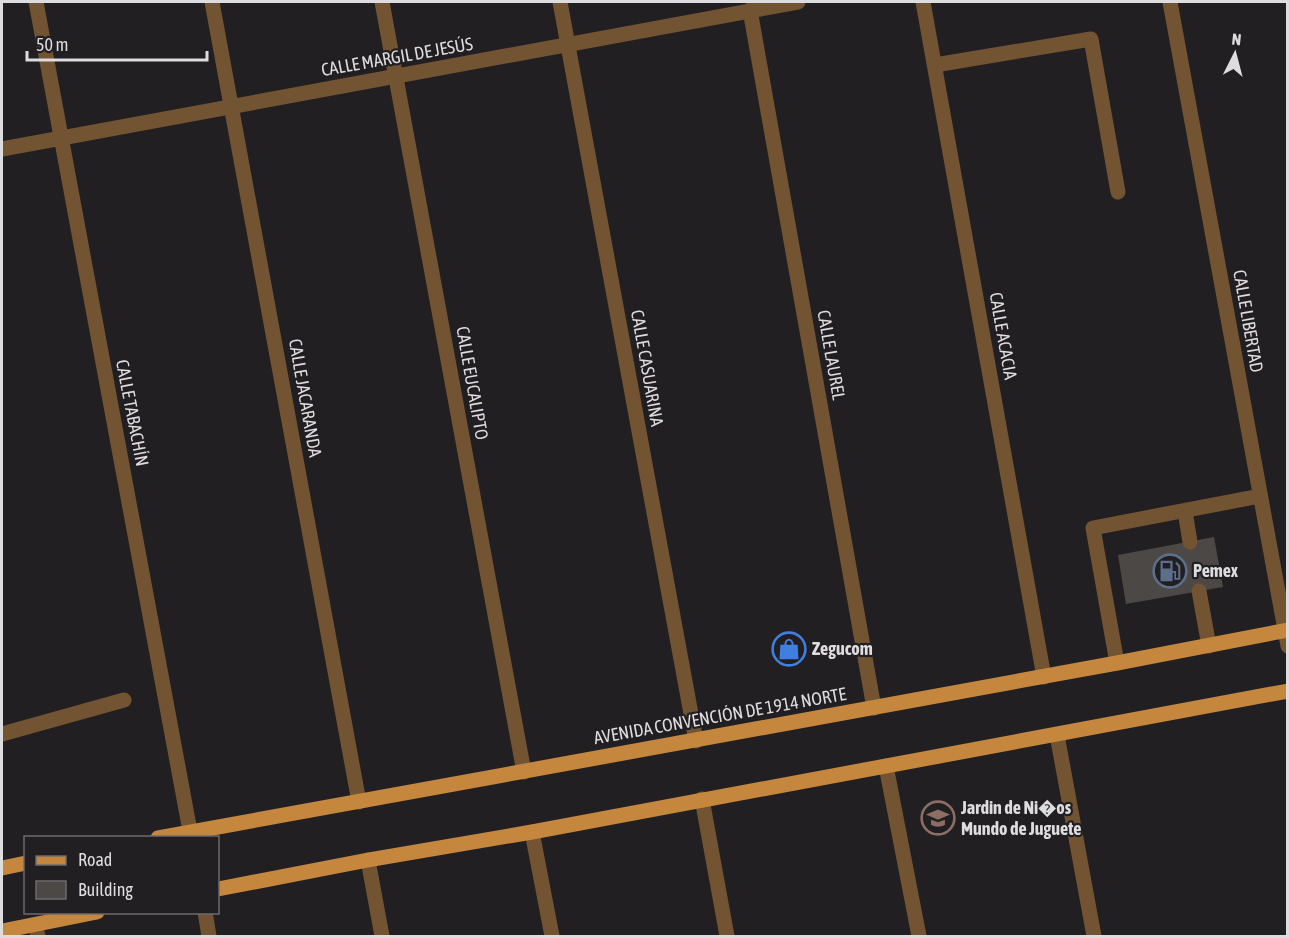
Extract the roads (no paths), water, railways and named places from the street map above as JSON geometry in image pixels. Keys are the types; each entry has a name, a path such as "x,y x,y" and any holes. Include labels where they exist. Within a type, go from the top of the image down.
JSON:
{"main road":[{"name":"AVENIDA CONVENCIÓN DE 1914 NORTE","path":"163,836 696,741 1286,630"},
{"path":"219,889 1287,691"},
{"path":"2,868 24,863"},
{"path":"2,931 36,931 91,914"}],"street":[{"name":"CALLE TABACHÍN","path":"36,2 190,831"},
{"name":"CALLE JACARANDA","path":"212,2 359,802"},
{"name":"CALLE EUCALIPTO","path":"382,2 524,772"},
{"name":"CALLE CASUARINA","path":"560,2 696,741"},
{"name":"CALLE MARGIL DE JESÚS","path":"2,149 568,45 748,6 798,2"},
{"name":"CALLE ACACIA","path":"923,2 1044,676"},
{"name":"CALLE LIBERTAD","path":"1170,2 1286,630 1287,646"},
{"name":"CALLE LAUREL","path":"748,6 874,708"},
{"path":"935,65 1091,39 1118,192"},
{"path":"1117,663 1093,528 1260,496"},
{"path":"1185,511 1191,542"},
{"path":"1199,591 1209,646"},
{"path":"2,734 124,700"},
{"path":"1057,735 1094,936"},
{"path":"886,766 919,936"},
{"path":"702,799 727,936"},
{"path":"531,832 552,936"},
{"path":"368,860 382,936"},
{"path":"205,914 209,936"}],"place":[{"name":"Pemex","path":"1170,571"},
{"name":"Zegucom","path":"789,649"},
{"name":"Jardin de Ni�os Mundo de Juguete","path":"938,818"}]}
